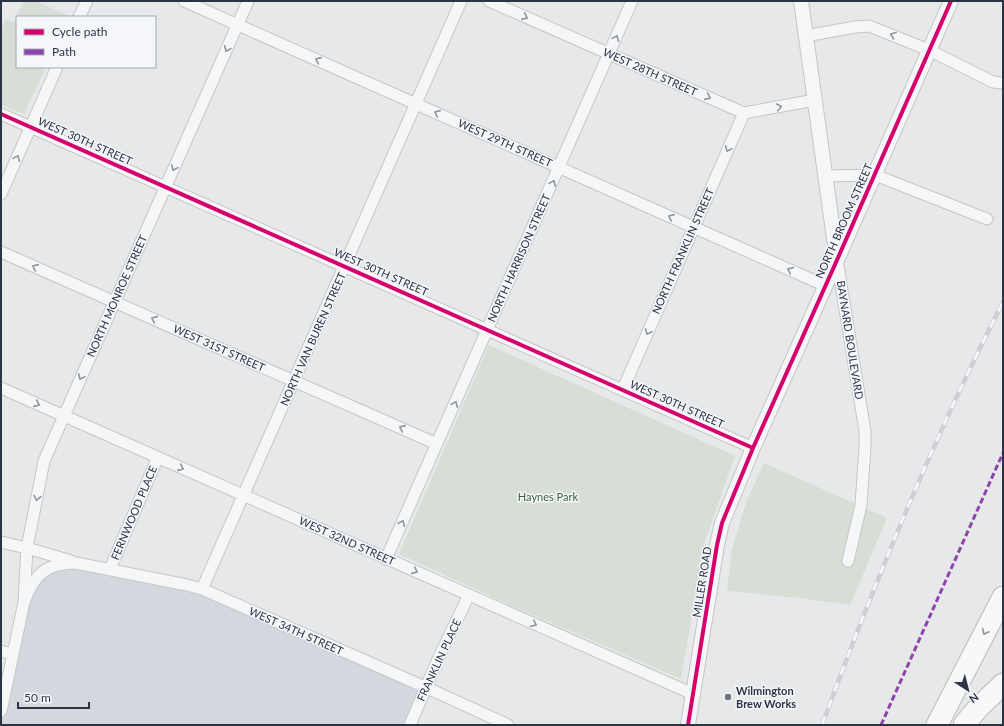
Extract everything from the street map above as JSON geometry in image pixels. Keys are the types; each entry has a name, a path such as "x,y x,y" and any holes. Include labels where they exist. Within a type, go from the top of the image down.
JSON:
{"highway":[{"path":"937,725 1003,597"},
{"path":"964,725 978,708 1003,684"}],"street":[{"path":"80,16 87,1"},
{"name":"WEST 29TH STREET","path":"184,1 826,286"},
{"name":"NORTH MONROE STREET","path":"1,711 24,602 27,548 44,461 248,1"},
{"name":"NORTH VAN BUREN STREET","path":"202,589 461,1"},
{"name":"WEST 28TH STREET","path":"489,1 744,114"},
{"name":"NORTH HARRISON STREET","path":"386,558 560,167 632,1"},
{"name":"BAYNARD BOULEVARD","path":"800,1 837,260 865,431 866,447 861,505 848,561"},
{"name":"NORTH BROOM STREET","path":"753,448 951,1"},
{"path":"805,36 869,26 929,50 993,82 1003,83"},
{"path":"1,194 57,68"},
{"path":"744,114 815,100"},
{"name":"WEST 30TH STREET","path":"1,114 753,448"},
{"name":"NORTH FRANKLIN STREET","path":"623,390 744,114"},
{"path":"825,176 875,175 987,219"},
{"name":"WEST 31ST STREET","path":"1,252 437,444"},
{"name":"WEST 32ND STREET","path":"1,388 693,694"},
{"name":"MILLER ROAD","path":"688,725 719,534 730,501 753,448"},
{"name":"FERNWOOD PLACE","path":"110,569 158,457"},
{"name":"WEST 34TH STREET","path":"1,542 27,548 76,563 202,589 508,725"},
{"name":"WEST 34TH STREET","path":"49,568 59,564 76,563"},
{"name":"NORTH MONROE STREET","path":"24,602 33,582 41,573 49,568"},
{"name":"FRANKLIN PLACE","path":"410,725 425,687 469,595"},
{"path":"1,651 13,654"}],"shaded area":[{"path":"69,563 202,589 425,687 409,725 1,725 1,712 33,581"}],"green space":[{"path":"24,1 35,1 69,16 17,16"},
{"path":"16,18 16,68 46,68 24,114 1,105 1,30 6,19 14,22"},
{"name":"Haynes Park","path":"489,345 735,456 705,541 681,679 501,601 399,554"},
{"path":"764,463 887,518 850,605 727,591 732,549 747,500"}],"railway":[{"path":"822,725 863,617 906,511 977,354 1003,302"}],"marked path":[{"path":"881,725 1003,453"}],"cycle path":[{"path":"688,725 717,545 722,523 753,448 951,1"},
{"path":"1,114 753,448"}],"place":[{"name":"Wilmington Brew Works","path":"728,697"}]}
